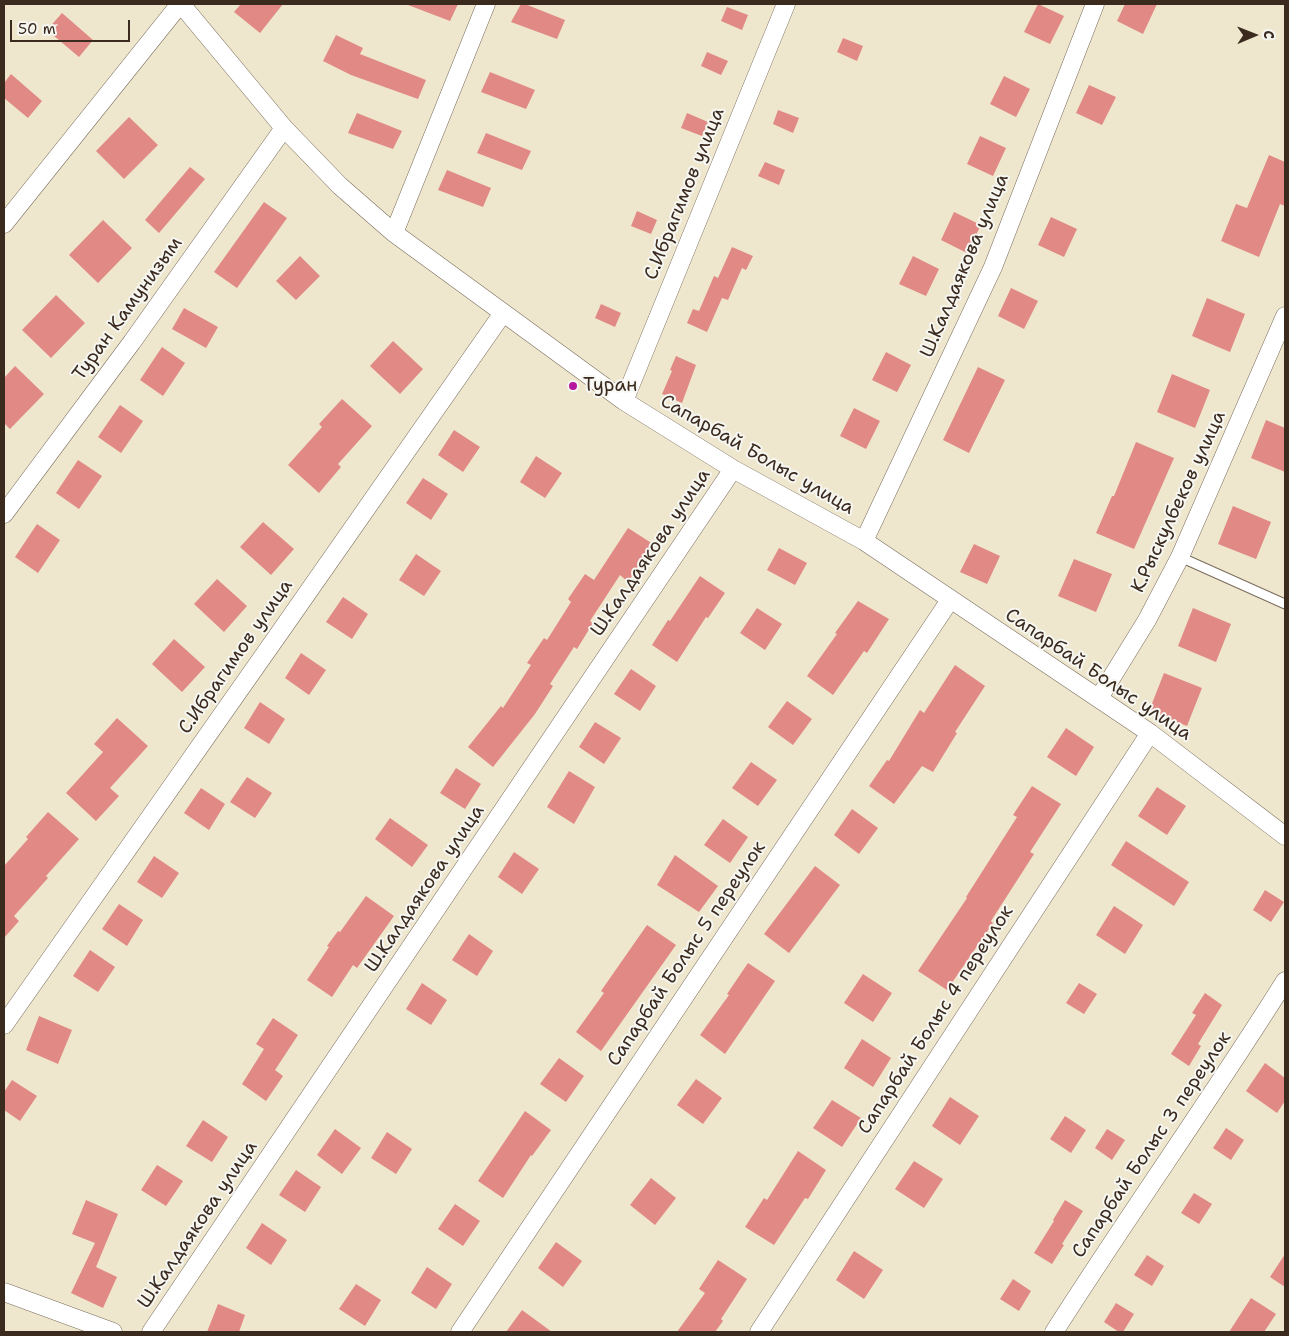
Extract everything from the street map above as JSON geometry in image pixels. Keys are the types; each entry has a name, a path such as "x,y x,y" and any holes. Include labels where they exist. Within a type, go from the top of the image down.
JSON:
{"street":[{"name":"Сапарбай Болыс улица","path":"180,4 284,128 340,186 394,233 624,401 733,469 864,541 1150,733 1285,836"},
{"path":"4,224 180,4"},
{"path":"394,233 486,4"},
{"name":"С.Ибрагимов улица","path":"624,401 786,4"},
{"name":"Ш.Калдаякова улица","path":"864,541 992,267 1095,4"},
{"name":"Туран Камунизым","path":"4,514 132,342 284,128"},
{"name":"С.Ибрагимов улица","path":"4,1025 366,512 503,313"},
{"name":"К.Рыскулбеков улица","path":"1099,698 1148,620 1180,557 1285,316"},
{"name":"Ш.Калдаякова улица","path":"151,1332 733,469"},
{"name":"Сапарбай Болыс 5 переулок","path":"460,1332 950,600"},
{"name":"Сапарбай Болыс 4 переулок","path":"759,1332 1150,733"},
{"name":"Сапарбай Болыс 3 переулок","path":"1054,1332 1108,1247 1285,981"},
{"path":"4,1292 113,1332"}],"lane":[{"path":"1180,557 1285,604"}],"building":[{"path":"241,4 283,4 260,33 234,12"},
{"path":"408,4 458,4 450,21"},
{"path":"521,4 565,20 557,39 511,22"},
{"path":"1038,4 1064,16 1050,44 1024,32"},
{"path":"1125,4 1157,4 1143,34 1117,21"},
{"path":"727,7 748,15 742,30 721,21"},
{"path":"62,13 93,40 79,57 47,30"},
{"path":"336,35 363,48 360,54 426,80 418,99 351,75 323,61"},
{"path":"843,38 863,46 857,61 837,52"},
{"path":"707,52 728,61 721,75 701,66"},
{"path":"490,72 535,90 526,109 481,92"},
{"path":"11,74 42,101 28,118 4,98 4,83"},
{"path":"1004,76 1030,89 1016,117 990,104"},
{"path":"1089,85 1116,97 1102,125 1076,113"},
{"path":"778,110 799,118 793,133 773,124"},
{"path":"357,113 402,131 393,149 348,133"},
{"path":"687,113 708,122 702,136 681,128"},
{"path":"129,117 158,145 124,179 96,151"},
{"path":"486,133 531,151 522,170 477,153"},
{"path":"980,136 1006,148 993,176 967,164"},
{"path":"1269,155 1285,162 1285,206 1280,204 1259,257 1221,241 1236,204 1247,208"},
{"path":"765,162 785,170 779,185 758,176"},
{"path":"190,167 205,179 159,233 145,220"},
{"path":"447,170 491,188 483,207 438,190"},
{"path":"264,202 287,218 237,288 214,272"},
{"path":"637,211 657,220 651,234 631,226"},
{"path":"954,212 981,225 967,253 941,240"},
{"path":"1051,217 1077,229 1064,257 1038,245"},
{"path":"103,220 132,248 98,283 69,255"},
{"path":"732,247 753,256 746,270 742,268 728,300 722,298 707,332 687,323 693,309 699,311 714,276 718,278"},
{"path":"300,256 320,276 296,300 276,281"},
{"path":"913,256 939,269 926,296 899,284"},
{"path":"1011,288 1038,301 1024,329 998,316"},
{"path":"56,295 85,323 51,358 22,330"},
{"path":"1207,298 1245,314 1230,352 1192,336"},
{"path":"601,304 621,313 615,327 595,318"},
{"path":"184,308 218,327 206,348 172,329"},
{"path":"393,341 423,369 400,394 370,366"},
{"path":"162,347 185,363 163,396 140,380"},
{"path":"886,352 911,365 897,392 872,380"},
{"path":"676,356 696,365 682,403 662,394"},
{"path":"15,366 44,394 10,429 4,423 4,378"},
{"path":"978,367 1005,380 969,453 943,440"},
{"path":"1172,374 1210,390 1195,428 1157,412"},
{"path":"342,399 372,426 338,464 341,467 319,493 288,465 322,427 319,424"},
{"path":"120,405 143,421 121,453 98,437"},
{"path":"854,408 880,421 866,449 840,436"},
{"path":"1266,420 1285,428 1285,472 1251,458"},
{"path":"454,430 480,447 463,472 438,455"},
{"path":"1136,442 1174,458 1134,549 1096,533 1112,496 1114,496"},
{"path":"536,456 562,473 545,498 520,482"},
{"path":"78,460 102,476 79,509 56,493"},
{"path":"423,478 448,494 431,520 406,503"},
{"path":"1233,506 1271,522 1256,559 1218,544"},
{"path":"263,522 294,549 271,575 240,547"},
{"path":"37,524 60,540 38,573 15,557"},
{"path":"628,528 653,544 628,582 620,575 590,621 593,623 577,649 574,647 550,684 553,686 535,714 493,767 468,747 501,706 503,708 531,665 527,663 544,638 547,640 571,602 568,599 585,574 594,580"},
{"path":"974,544 1000,556 987,584 960,572"},
{"path":"779,548 807,563 795,585 767,570"},
{"path":"416,554 441,571 424,596 399,580"},
{"path":"1074,559 1112,574 1096,612 1058,596"},
{"path":"700,576 725,593 708,618 706,617 677,662 652,645"},
{"path":"217,579 247,606 224,632 194,604"},
{"path":"343,597 368,614 352,639 326,622"},
{"path":"858,601 889,619 867,653 864,651 833,695 807,676"},
{"path":"757,608 782,624 765,650 740,633"},
{"path":"1193,608 1231,624 1216,662 1178,646"},
{"path":"174,639 205,667 182,692 152,664"},
{"path":"301,653 326,670 309,695 285,678"},
{"path":"955,665 985,686 955,732 957,733 933,772 922,766 894,804 869,786 887,760 889,761 920,710 924,713"},
{"path":"631,669 656,686 640,711 614,694"},
{"path":"1164,673 1202,688 1187,726 1149,711"},
{"path":"787,701 812,719 793,745 768,727"},
{"path":"260,702 285,719 269,744 244,728"},
{"path":"117,718 148,746 110,788 119,796 96,821 66,793 103,752 94,744"},
{"path":"595,722 621,738 604,764 579,747"},
{"path":"1066,728 1094,747 1076,776 1047,757"},
{"path":"751,762 777,780 758,806 732,788"},
{"path":"456,768 481,784 465,809 440,793"},
{"path":"569,771 595,787 574,824 547,807"},
{"path":"247,777 272,793 255,818 230,802"},
{"path":"1032,786 1061,804 1030,852 1034,854 991,921 993,923 947,990 918,971 967,898 1017,817 1013,815"},
{"path":"1157,787 1186,806 1167,835 1138,816"},
{"path":"201,788 225,804 209,830 184,813"},
{"path":"852,809 878,828 859,854 834,835"},
{"path":"48,812 79,839 14,916 19,921 4,938 4,866 28,839 26,837"},
{"path":"390,818 428,845 412,867 375,839"},
{"path":"723,819 748,837 730,863 704,845"},
{"path":"1126,841 1189,882 1174,906 1111,865"},
{"path":"514,852 539,869 522,894 498,877"},
{"path":"675,855 718,886 699,912 657,885"},
{"path":"154,856 179,873 162,898 137,882"},
{"path":"815,866 840,885 789,953 764,934"},
{"path":"1265,890 1284,902 1271,922 1253,910"},
{"path":"366,896 394,916 357,968 353,965 332,997 307,980 329,947 327,946 338,931 340,932"},
{"path":"119,904 143,920 127,946 102,929"},
{"path":"1114,906 1143,925 1125,954 1096,935"},
{"path":"647,925 676,945 601,1051 576,1032 604,993 601,991"},
{"path":"469,934 493,951 477,976 452,960"},
{"path":"90,950 115,967 98,992 73,976"},
{"path":"748,963 775,981 725,1054 700,1035 729,995 727,994"},
{"path":"863,974 892,993 873,1022 844,1003"},
{"path":"422,983 447,1000 431,1025 406,1009"},
{"path":"1079,983 1097,994 1084,1014 1066,1003"},
{"path":"1205,993 1222,1005 1198,1044 1201,1046 1189,1066 1171,1054 1196,1015 1192,1013"},
{"path":"39,1016 72,1030 58,1064 26,1050"},
{"path":"273,1018 298,1035 275,1070 283,1076 266,1101 242,1084 264,1049 256,1044"},
{"path":"862,1039 891,1058 873,1087 844,1068"},
{"path":"559,1058 584,1076 566,1102 540,1084"},
{"path":"1265,1063 1285,1078 1285,1101 1277,1113 1246,1091"},
{"path":"696,1079 722,1098 703,1124 677,1105"},
{"path":"12,1080 37,1096 20,1121 4,1110 4,1092"},
{"path":"950,1097 979,1116 960,1145 932,1126"},
{"path":"832,1100 861,1118 842,1147 813,1128"},
{"path":"525,1111 551,1130 531,1155 503,1198 478,1181"},
{"path":"1065,1116 1086,1130 1071,1153 1050,1139"},
{"path":"203,1120 228,1137 212,1162 186,1146"},
{"path":"1226,1128 1244,1140 1231,1160 1213,1148"},
{"path":"335,1129 361,1148 342,1174 317,1155"},
{"path":"1107,1129 1125,1140 1112,1160 1095,1148"},
{"path":"387,1132 412,1149 396,1174 371,1158"},
{"path":"798,1151 826,1170 808,1199 805,1198 774,1245 745,1227 764,1198 767,1200"},
{"path":"914,1161 943,1179 924,1208 895,1189"},
{"path":"157,1165 183,1181 166,1206 141,1190"},
{"path":"296,1170 321,1187 305,1212 279,1195"},
{"path":"651,1178 676,1198 655,1225 630,1205"},
{"path":"1194,1193 1212,1204 1199,1224 1181,1213"},
{"path":"86,1200 118,1214 96,1267 117,1277 103,1308 71,1293 95,1243 72,1234"},
{"path":"1065,1200 1083,1211 1052,1264 1034,1253"},
{"path":"455,1204 480,1221 463,1246 438,1229"},
{"path":"262,1223 287,1240 271,1265 246,1248"},
{"path":"556,1242 582,1261 563,1287 538,1268"},
{"path":"854,1251 883,1270 864,1299 836,1280"},
{"path":"1285,1254 1285,1287 1270,1277"},
{"path":"1147,1255 1164,1266 1152,1286 1134,1275"},
{"path":"718,1260 747,1279 721,1319 723,1321 715,1332 677,1332 705,1293 699,1289"},
{"path":"427,1267 452,1284 436,1309 411,1293"},
{"path":"1013,1279 1031,1291 1019,1311 1000,1299"},
{"path":"356,1284 381,1300 365,1326 339,1309"},
{"path":"1251,1298 1276,1314 1264,1332 1229,1332"},
{"path":"1116,1303 1134,1314 1123,1332 1119,1332 1104,1322"},
{"path":"218,1304 245,1315 239,1332 207,1332"},
{"path":"522,1310 552,1332 506,1332"}],"place":[{"name":"Туран","path":"573,386"}]}
